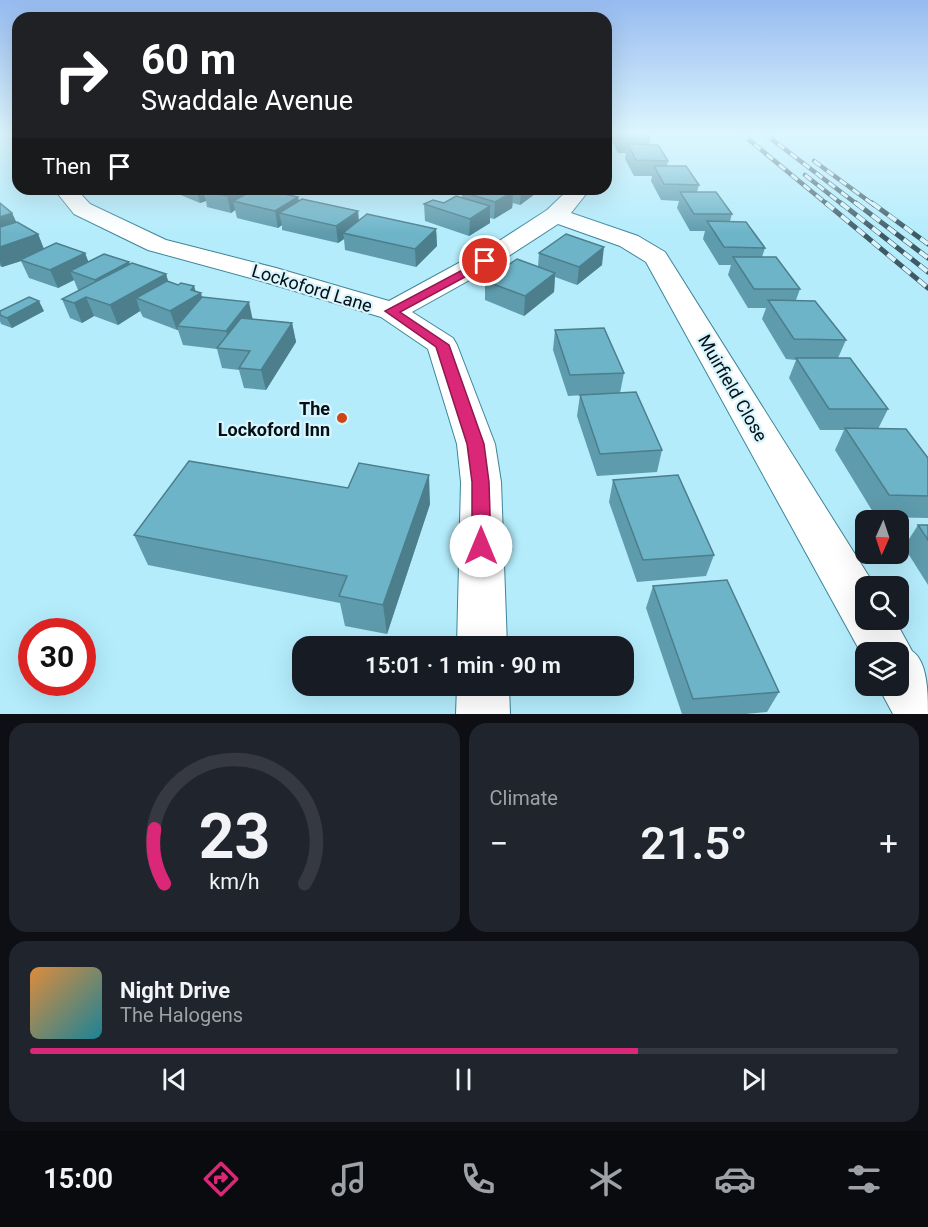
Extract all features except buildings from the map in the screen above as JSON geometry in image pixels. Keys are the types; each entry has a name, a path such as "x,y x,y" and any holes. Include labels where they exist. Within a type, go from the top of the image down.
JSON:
{"street":[{"name":"Lockoford Lane","path":"69,195 82,209 157,245 267,274 391,311 442,345 476,444 481,482 482,636"},
{"path":"391,311 471,270 555,215 573,201 576,195"},
{"name":"Muirfield Close","path":"555,215 629,241 656,256 855,596"},
{"path":"909,690 923,714"},
{"path":"483,696 483,714"}],"railway":[{"path":"782,167 828,205"},
{"path":"809,167 858,205"},
{"path":"823,167 874,205"},
{"path":"805,175 843,205"},
{"path":"826,203 928,288"},
{"path":"841,203 928,272"},
{"path":"856,203 928,258"},
{"path":"872,203 928,244"}],"place":[{"name":"The Lockoford Inn","path":"342,418"}],"route":[{"path":"481,546 481,482 476,444 442,345 391,311 431,292 485,261"}]}
